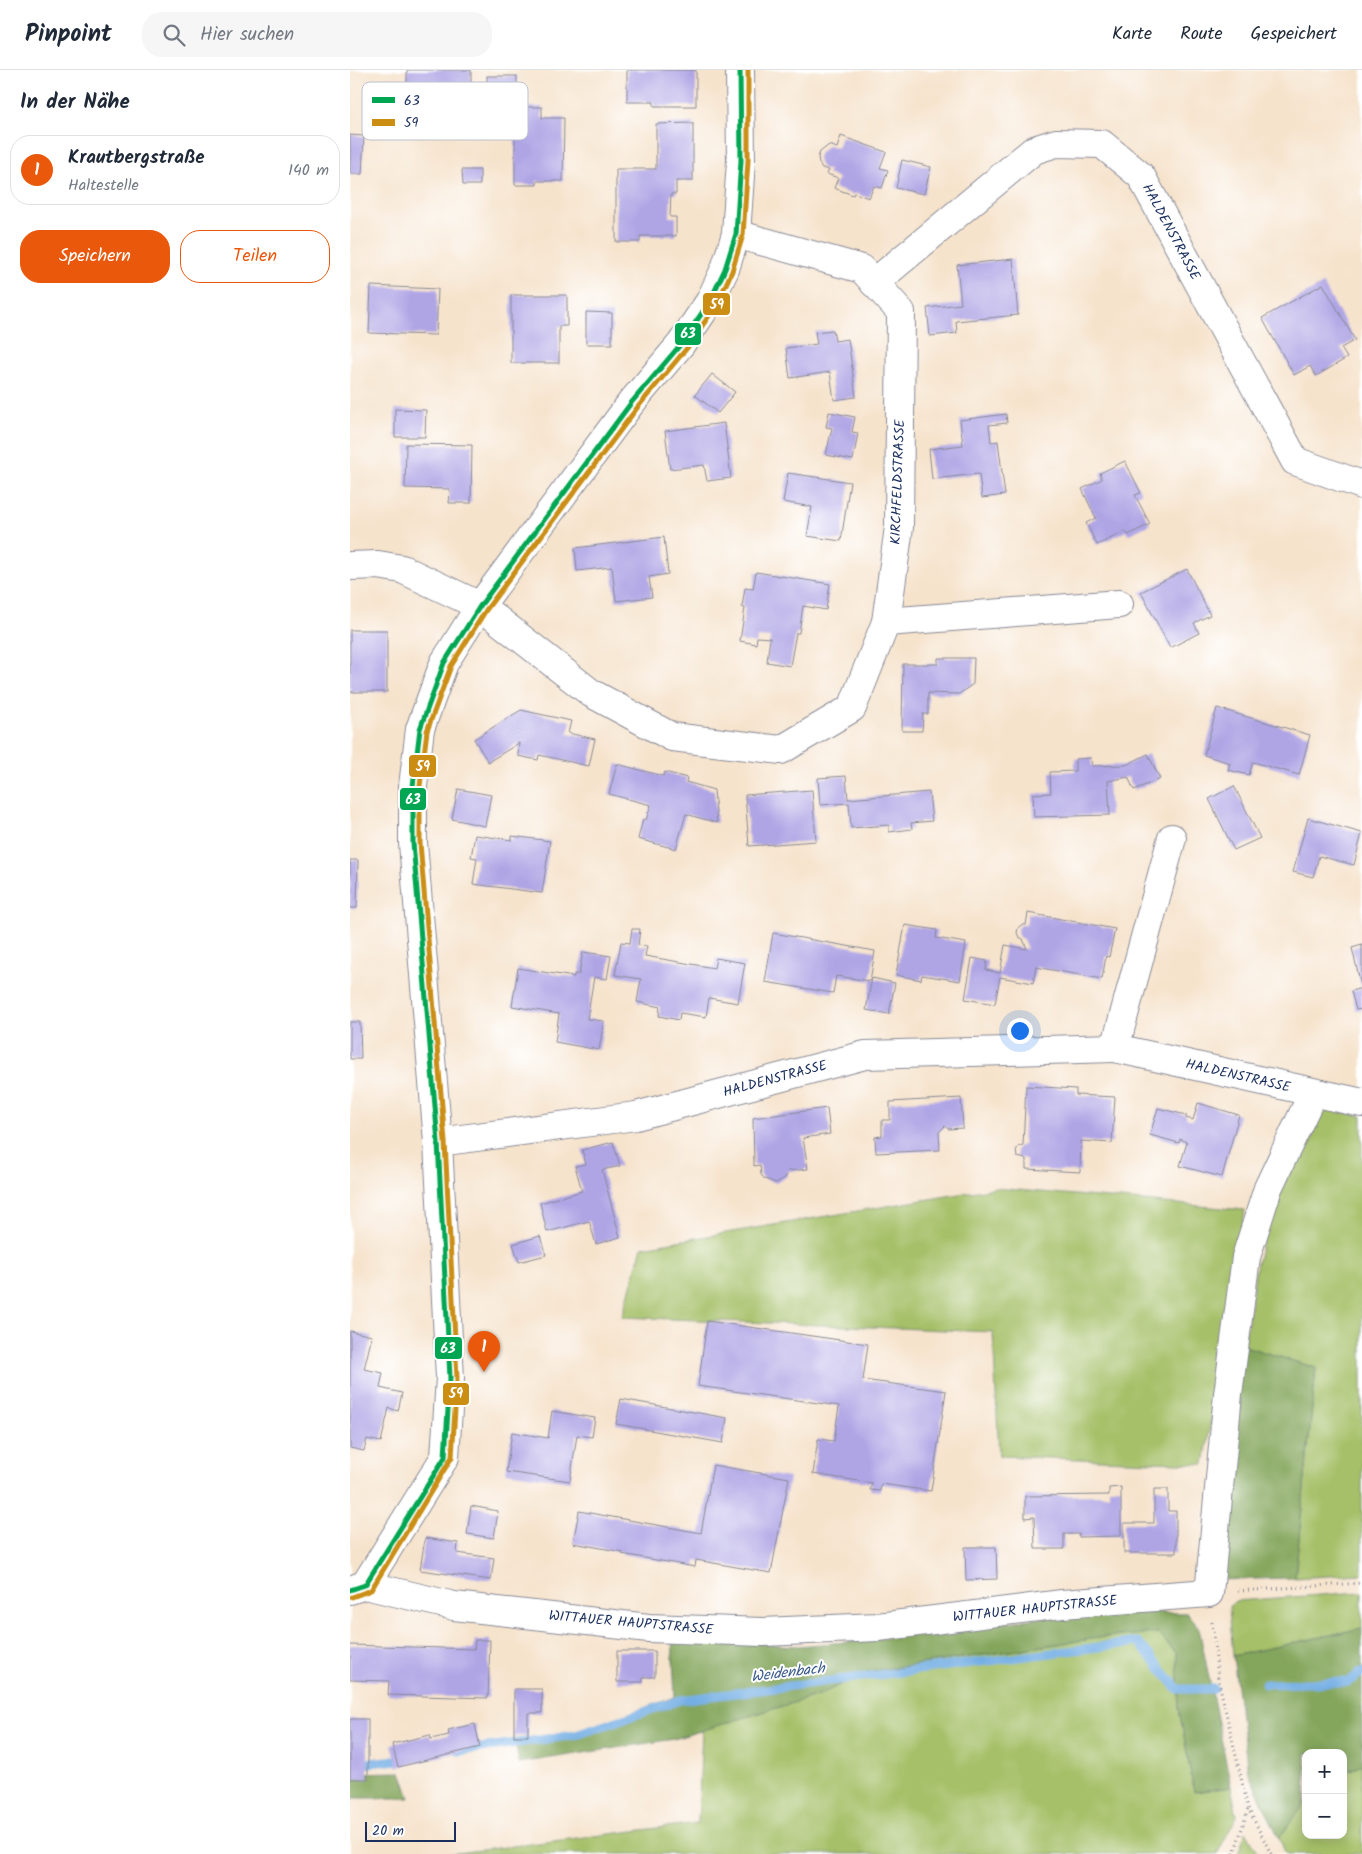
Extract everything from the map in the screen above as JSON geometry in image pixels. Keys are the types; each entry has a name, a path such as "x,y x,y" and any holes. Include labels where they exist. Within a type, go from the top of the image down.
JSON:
{"street":[{"path":"358,1587 445,1457 450,1378 438,1142 413,843 413,786 420,729 444,664 480,606 631,402 681,344 710,301 725,269 736,234 742,161 740,70"},
{"name":"HALDENSTRASSE","path":"874,283 1034,150 1056,142 1102,144 1141,176 1295,461 1362,485"},
{"name":"KIRCHFELDSTRASSE","path":"350,564 378,565 402,569 480,606 591,692 672,737 781,750 852,708 886,622 899,527 901,312 862,269 736,234"},
{"path":"886,622 1119,604"},
{"path":"1115,1048 1172,838"},
{"name":"HALDENSTRASSE","path":"438,1142 636,1116 865,1055 1115,1048 1313,1093 1362,1102"},
{"path":"1209,1592 1228,1394 1246,1257 1268,1188 1313,1093"},
{"name":"WITTAUER HAUPTSTRASSE","path":"358,1587 454,1606 648,1628 764,1632 878,1627 1062,1604 1209,1592"}],"path":[{"path":"1271,1854 1248,1808 1218,1678 1209,1592 1362,1583"},
{"path":"1234,1854 1248,1808"}],"green space":[{"path":"1319,1111 1334,1111 1362,1116 1362,1574 1295,1578 1316,1368 1244,1346 1256,1268 1270,1210"},
{"path":"995,1188 1245,1210 1204,1464 999,1456 993,1332 622,1317 642,1247"},
{"path":"1244,1346 1316,1368 1295,1578 1214,1580"},
{"path":"1362,1592 1362,1628 1233,1656 1229,1607 1235,1601"},
{"path":"1093,1611 1187,1613 1199,1628 1231,1787 1194,1792 1179,1709 1177,1654 1158,1633 1105,1637 866,1672 819,1695 674,1739 519,1763 515,1741 575,1733 675,1697 672,1639 798,1646 870,1640"},
{"path":"1362,1628 1362,1765 1347,1771 1347,1749 1302,1749 1302,1807 1279,1838 1248,1772 1233,1656"},
{"path":"1158,1633 1177,1654 1179,1709 1194,1792 1231,1787 1237,1816 1217,1854 449,1854 698,1823 702,1730 819,1695 866,1672 1105,1637"},
{"path":"1362,1765 1362,1854 1286,1854 1279,1838 1302,1807 1302,1839 1347,1839 1347,1771"},
{"path":"401,1772 410,1798 350,1798 350,1773"},
{"path":"1246,1831 1259,1854 1238,1854"}],"building":[{"path":"407,70 471,70 471,82 407,82"},
{"path":"627,70 696,70 696,106 654,106 654,102 627,102"},
{"path":"487,76 517,76 517,82 487,82"},
{"path":"528,107 542,107 542,118 564,118 563,181 537,181 537,185 515,185 515,140 528,140"},
{"path":"693,123 693,181 676,181 676,194 671,194 670,217 676,217 676,236 640,236 640,242 616,242 616,169 656,169 656,124"},
{"path":"350,135 362,136 362,140 364,140 362,174 350,174"},
{"path":"841,136 886,152 880,168 888,170 882,188 874,186 869,198 854,193 853,195 834,188 838,178 827,174 829,170 822,168 819,163 818,157 820,152 829,145 837,148"},
{"path":"902,160 931,167 924,194 896,188"},
{"path":"462,170 480,170 480,185 463,185"},
{"path":"1013,259 1018,315 956,321 957,333 930,336 927,308 961,304 957,265"},
{"path":"1323,284 1355,340 1341,348 1347,358 1316,376 1310,366 1294,375 1262,318"},
{"path":"371,286 438,289 436,335 369,333"},
{"path":"511,295 567,295 567,326 559,326 559,363 511,363"},
{"path":"586,312 612,313 612,344 586,344"},
{"path":"833,330 835,341 848,339 856,397 834,400 830,372 790,378 786,348 817,344 815,332"},
{"path":"712,374 735,392 718,413 695,395"},
{"path":"395,409 426,410 425,437 395,437"},
{"path":"829,412 855,417 852,432 858,433 853,460 826,455 832,428 826,427"},
{"path":"1006,414 1007,423 989,425 991,442 998,441 1005,495 982,498 979,474 932,479 929,449 963,445 960,420"},
{"path":"724,423 731,478 707,481 704,465 670,469 665,431"},
{"path":"406,444 472,445 471,503 449,503 450,489 405,488"},
{"path":"1125,461 1141,493 1135,495 1150,524 1128,535 1126,531 1097,545 1086,523 1096,518 1082,489 1102,479 1100,473"},
{"path":"788,473 850,482 841,541 807,536 812,507 783,502"},
{"path":"664,537 668,574 649,577 652,597 616,601 612,567 577,571 575,548"},
{"path":"1187,569 1210,615 1194,623 1199,633 1170,648 1141,592"},
{"path":"756,572 830,584 826,610 803,606 799,633 796,633 790,666 767,662 770,638 757,637 756,644 740,641 745,608 742,607 745,588 753,589"},
{"path":"350,630 387,630 387,692 350,692"},
{"path":"938,658 974,658 973,684 959,694 928,693 928,714 923,714 922,731 902,731 903,664 938,664"},
{"path":"1217,708 1310,735 1299,775 1253,762 1249,775 1228,770 1230,763 1204,755"},
{"path":"521,710 571,721 568,733 595,739 589,766 539,755 538,760 518,756 519,743 488,762 474,739"},
{"path":"1148,754 1160,779 1134,790 1128,777 1108,781 1110,815 1034,817 1033,794 1051,793 1050,772 1075,771 1075,759 1091,758 1092,766 1126,765"},
{"path":"617,764 663,776 665,772 687,778 686,782 714,790 717,823 686,814 676,849 638,839 643,819 646,820 651,805 609,794"},
{"path":"846,776 848,799 929,792 932,821 911,823 912,829 889,832 889,825 851,828 849,803 820,805 818,778"},
{"path":"1234,786 1260,838 1234,850 1209,799"},
{"path":"458,789 491,795 485,826 452,819"},
{"path":"812,790 816,841 749,846 745,795"},
{"path":"1308,818 1362,833 1354,865 1319,856 1313,877 1293,872"},
{"path":"475,835 512,840 512,836 550,841 542,893 473,884 477,858 471,857"},
{"path":"350,860 358,860 357,908 350,908"},
{"path":"1028,913 1115,929 1109,957 1106,956 1102,979 1036,967 1033,983 1000,977 995,1004 965,999 972,958 987,961 986,970 1000,973 1005,945 1027,949 1023,939 1017,933 1021,925 1026,925"},
{"path":"905,925 937,930 936,938 966,943 960,981 922,975 921,980 896,975"},
{"path":"632,929 640,929 638,945 647,946 645,956 714,968 716,958 745,963 738,1003 709,998 706,1017 680,1013 679,1020 659,1016 660,1007 637,1002 641,979 615,975 621,942 630,943"},
{"path":"773,933 875,951 870,981 836,976 833,993 765,982"},
{"path":"1362,945 1362,986 1361,986 1352,948"},
{"path":"583,952 611,956 607,979 594,977 587,1019 604,1021 599,1050 555,1042 559,1014 512,1006 518,968 574,977 574,974 579,974"},
{"path":"872,978 895,983 889,1014 866,1010"},
{"path":"1362,988 1362,1009 1356,1010 1351,991"},
{"path":"350,1022 360,1022 361,1059 350,1059"},
{"path":"1026,1086 1076,1089 1076,1095 1115,1097 1112,1143 1081,1141 1080,1172 1026,1169 1026,1159 1017,1157 1016,1151 1018,1147 1023,1145"},
{"path":"961,1098 963,1128 948,1129 945,1126 939,1132 940,1150 876,1153 875,1137 882,1136 882,1120 890,1120 890,1102"},
{"path":"1198,1103 1239,1115 1222,1177 1180,1166 1187,1142 1180,1139 1179,1143 1150,1135 1158,1108 1186,1115 1186,1118 1193,1120"},
{"path":"827,1108 830,1134 803,1138 808,1169 788,1171 786,1177 776,1183 765,1179 761,1175 760,1165 754,1166 753,1118"},
{"path":"613,1142 620,1166 602,1170 620,1237 596,1244 589,1221 547,1232 540,1203 582,1191 575,1166 586,1164 582,1150"},
{"path":"540,1236 546,1255 519,1262 513,1244"},
{"path":"707,1321 868,1344 863,1380 946,1391 931,1491 881,1484 880,1491 870,1490 872,1483 813,1474 818,1439 834,1441 839,1406 698,1386"},
{"path":"350,1331 372,1336 364,1369 383,1373 380,1388 402,1393 398,1411 389,1408 381,1442 367,1439 364,1451 350,1448"},
{"path":"621,1399 727,1418 723,1443 616,1424"},
{"path":"552,1411 595,1418 592,1437 577,1435 570,1481 506,1472 512,1432 548,1438"},
{"path":"713,1465 789,1478 771,1573 696,1560 695,1567 573,1543 579,1511 701,1533"},
{"path":"1121,1487 1121,1536 1079,1537 1079,1534 1064,1534 1064,1549 1035,1549 1034,1517 1025,1518 1025,1496 1109,1495 1109,1488"},
{"path":"1154,1489 1168,1489 1168,1511 1176,1511 1176,1553 1124,1553 1124,1523 1154,1523"},
{"path":"471,1506 498,1511 494,1538 467,1534"},
{"path":"425,1538 458,1543 457,1553 494,1558 491,1580 420,1570"},
{"path":"965,1547 996,1547 997,1579 966,1580"},
{"path":"475,1640 490,1640 488,1698 388,1695 389,1681 350,1680 350,1645 474,1649"},
{"path":"617,1651 655,1651 655,1677 643,1677 643,1682 617,1682"},
{"path":"514,1689 542,1689 542,1713 528,1713 528,1736 514,1736"},
{"path":"350,1719 368,1719 368,1779 350,1779"},
{"path":"475,1724 480,1747 398,1767 392,1744 430,1735 431,1739 449,1735 448,1730"}],"waterway":[{"name":"Weidenbach","path":"459,1751 576,1735 680,1700 1138,1642 1178,1689 1214,1689"},
{"name":"Weidenbach","path":"1265,1684 1348,1682 1362,1672"},
{"name":"Weidenbach","path":"350,1765 407,1759"}],"transit line":[{"name":"63","path":"350,1590 365,1585 445,1457 450,1378 438,1142 413,843 413,786 420,729 444,663 480,606 631,403 681,344 710,301 725,269 736,234 741,161 740,70"},
{"name":"59","path":"352,1597 371,1590 452,1457 457,1378 445,1142 420,843 420,786 427,731 451,666 486,610 637,408 687,348 717,304 732,271 743,235 748,161 748,70"}],"place":[{"name":"Krautbergstraße","path":"484,1372"}]}
